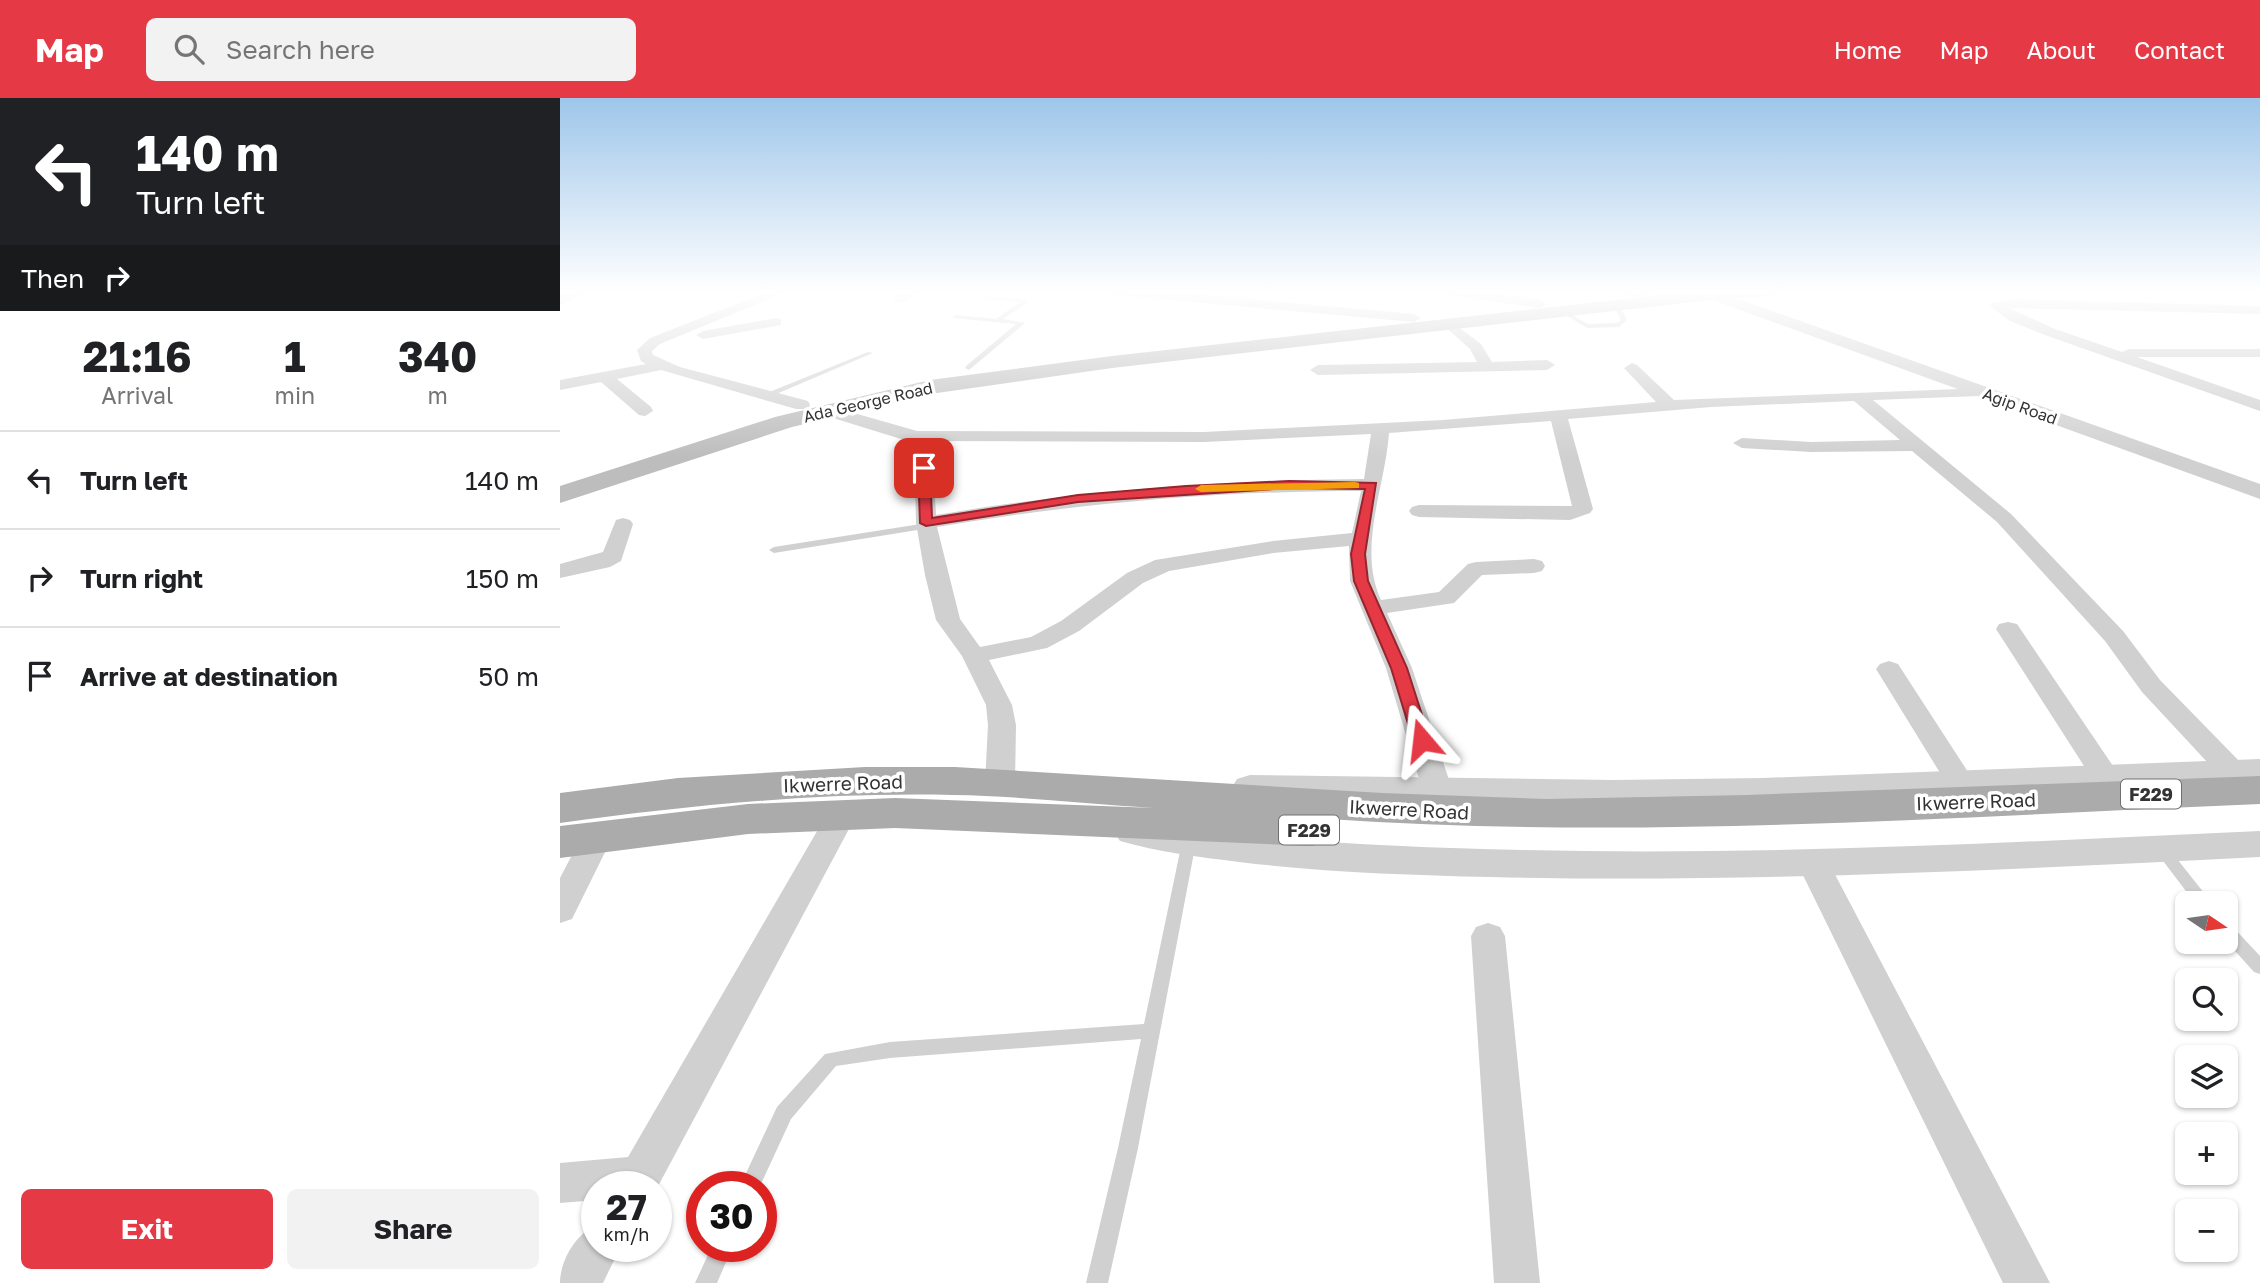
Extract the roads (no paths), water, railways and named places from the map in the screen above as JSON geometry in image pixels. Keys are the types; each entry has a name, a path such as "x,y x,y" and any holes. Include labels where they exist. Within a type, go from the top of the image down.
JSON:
{"main road":[{"name":"Ada George Road","path":"560,481 802,405 879,384 969,368 1163,346"},
{"name":"Ada George Road","path":"560,495 826,410 893,394 1000,375 1253,346"},
{"name":"Ikwerre Road","path":"578,839 734,820 842,814 1063,818 1456,837 1563,839 1724,836 2050,811 2251,777"},
{"name":"Ikwerre Road","path":"560,808 678,792 866,781 1000,783 1368,807 1546,814 1747,810 2260,815"}],"street":[{"path":"648,346 644,349 646,358 663,365 802,405"},
{"path":"1475,346 1487,366"},
{"name":"Agip Road","path":"1858,346 2260,492"},
{"name":"Agip Road","path":"1868,346 2260,482"},
{"path":"2094,346 2260,406"},
{"path":"2115,354 2260,353"},
{"path":"560,385 663,365"},
{"path":"1318,370 1546,365"},
{"path":"1632,368 1669,405"},
{"path":"605,377 645,411"},
{"path":"826,410 916,436 1204,437 1380,429 1669,405 1979,391"},
{"path":"1860,397 2004,518 2114,636 2151,686 2251,777"},
{"path":"1419,511 1570,514 1583,509 1558,414"},
{"path":"1380,429 1358,554 1361,581 1399,668 1437,789"},
{"path":"916,436 923,441 926,524 948,620 974,656 999,705 1002,725 1000,783"},
{"path":"1742,443 1825,447 1918,445"},
{"path":"926,524 1078,498 1172,490 1372,485"},
{"path":"560,571 602,562 613,556 623,524"},
{"path":"974,656 1038,643 1070,626 1135,578 1163,565 1273,547 1361,538"},
{"path":"1373,608 1446,598 1476,569 1534,566"},
{"path":"2008,629 2105,776"},
{"path":"1889,669 1960,782"},
{"path":"1159,794 1187,789 1221,788 1685,792 2105,776 2251,777"},
{"path":"644,1171 842,814"},
{"path":"1063,818 1189,842 1292,854 1563,866 1814,865 2260,844"},
{"path":"560,910 578,839"},
{"path":"1814,865 2027,1283"},
{"path":"1488,936 1517,1283"},
{"path":"560,1183 581,1182"},
{"path":"578,1283 590,1262"}],"lane":[{"path":"969,368 995,346"},
{"path":"766,395 870,353"},
{"path":"774,550 926,524"},
{"path":"1097,1283 1152,1031 1189,842"},
{"path":"2161,849 2194,891"},
{"path":"2238,943 2260,967"},
{"path":"757,1171 784,1113 831,1059 890,1050 1152,1031"},
{"path":"706,1283 716,1262"}]}
